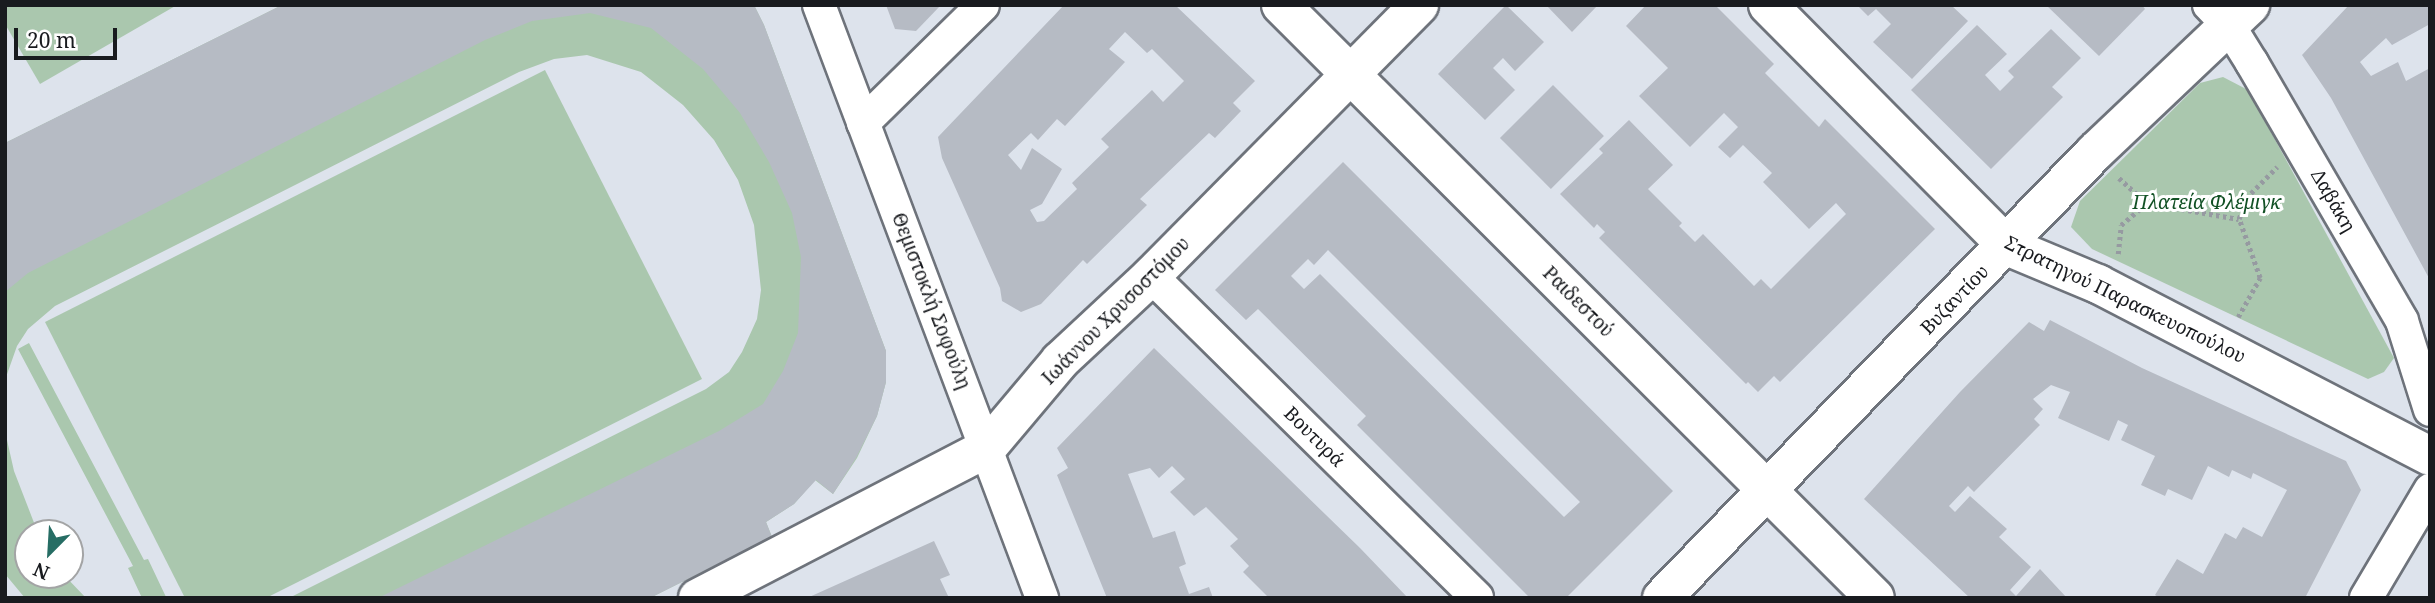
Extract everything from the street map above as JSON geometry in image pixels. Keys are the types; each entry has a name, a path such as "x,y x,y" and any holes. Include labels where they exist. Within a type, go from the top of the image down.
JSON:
{"street":[{"name":"Θεμιστοκλή Σοφούλη","path":"819,5 1042,598"},
{"path":"863,123 983,5"},
{"name":"Ραιδεστού","path":"1281,5 1875,598"},
{"name":"Ιωάννου Χρυσοστόμου","path":"699,597 986,449 1060,361 1151,276 1419,5"},
{"name":"Στρατηγού Παρασκευοπούλου","path":"1768,5 2007,246 2098,284 2223,346 2430,456"},
{"name":"Βυζαντίου","path":"1662,598 2007,246 2230,12"},
{"name":"Δαβάκη","path":"2230,12 2303,148 2402,321 2430,410"},
{"name":"Βουτυρά","path":"1151,276 1477,598"},
{"path":"2366,598 2430,491"}],"path":[{"path":"2223,346 2260,278 2239,219 2246,198 2281,163 2303,148"},
{"path":"2121,180 2147,203 2239,219"},
{"path":"2098,284 2118,254 2122,225 2147,203"}],"green space":[{"path":"5,5 177,5 40,84 5,24"},
{"path":"282,5 754,5 764,25 886,351 886,382 877,416 857,458 833,494 815,480 794,504 766,522 772,537 650,598 289,598 706,389 729,372 742,352 757,319 761,290 754,225 738,180 714,140 683,105 641,72 587,55 554,59 519,72 55,306 28,329 17,346 5,380 5,143"},
{"path":"545,70 702,379 266,598 185,598 45,322"},
{"name":"Πλατεία Φλέμιγκ","path":"2223,77 2248,90 2394,358 2384,372 2368,379 2092,249 2071,227 2080,201 2200,83"},
{"path":"29,343 144,560 148,559 166,597 142,598 128,568 133,566 18,349"},
{"path":"5,431 14,471 33,519 14,519 14,585 5,574"},
{"path":"18,589 77,589 86,598 25,598"}],"building":[{"path":"282,5 754,5 764,25 886,351 886,382 877,416 856,458 833,494 816,480 794,504 766,522 772,537 650,598 378,598 719,431 763,404 783,371 798,333 801,257 792,213 769,162 740,113 703,69 651,28 590,13 532,21 485,40 28,273 5,292 5,143"},
{"path":"886,5 941,5 916,31 895,29"},
{"path":"1064,5 1175,5 1255,81 1233,103 1241,111 1215,138 1209,133 1140,199 1147,205 1087,264 1083,260 1041,304 1021,312 1002,301 1000,288 942,158 938,137","holes":["1125,32 1147,53 1152,49 1184,81 1163,102 1152,90 1101,139 1109,147 1072,183 1077,189 1044,221 1037,222 1030,210 1042,204 1062,169 1032,148 1021,170 1008,155 1031,133 1038,140 1057,119 1065,126 1125,62 1109,49"]},
{"path":"1506,5 1544,42 1515,71 1503,58 1493,68 1515,90 1485,120 1438,74"},
{"path":"1546,5 1598,5 1572,32"},
{"path":"1646,5 1715,5 1774,64 1765,73 1819,127 1825,119 1935,229 1780,382 1774,376 1758,392 1748,382 1746,384 1599,238 1605,232 1597,224 1594,228 1560,194 1603,153 1599,149 1629,120 1673,165 1648,189 1682,223 1679,226 1695,242 1703,234 1754,286 1761,279 1771,289 1846,214 1836,203 1809,229 1763,182 1772,173 1743,145 1730,158 1718,147 1738,127 1724,113 1690,147 1639,96 1668,68 1626,26"},
{"path":"1857,5 1951,5 1968,21 1912,79 1873,42 1891,24 1876,9 1868,16"},
{"path":"2046,5 2142,5 2145,9 2099,56"},
{"path":"2349,5 2430,5 2430,24 2392,45 2386,38 2360,62 2371,76 2398,62 2406,81 2430,68 2430,280 2331,98 2302,55"},
{"path":"1977,25 2007,54 1985,75 2000,91 2014,77 2008,71 2051,29 2081,58 2052,87 2063,97 1991,169 1911,90"},
{"path":"1553,85 1604,136 1551,189 1500,138"},
{"path":"1343,162 1673,491 1566,598 1530,598 1357,425 1366,416 1258,309 1246,320 1215,290","holes":["1328,250 1580,502 1564,517 1320,274 1304,289 1291,276 1308,259 1314,265"]},
{"path":"2050,320 2142,368 2346,461 2361,490 2305,598 2160,598 2155,595 2177,559 2203,574 2225,533 2236,539 2243,527 2262,537 2287,490 2253,473 2251,479 2232,470 2229,477 2208,466 2192,500 2168,489 2165,496 2141,485 2155,456 2121,440 2128,425 2118,420 2109,441 2058,418 2070,392 2051,385 2033,399 2043,409 2034,419 2040,425 1974,492 1968,486 1949,506 1955,512 1970,496 2007,529 1999,537 2031,567 2010,590 2016,596 2040,569 2067,598 1970,598 1864,499 1960,392 2029,322 2044,331"},
{"path":"1154,348 1408,598 1269,598 1243,572 1249,566 1230,546 1238,539 1206,507 1194,516 1170,492 1185,479 1172,466 1159,478 1150,468 1128,474 1153,538 1175,531 1186,564 1179,567 1189,594 1209,587 1213,598 1107,598 1057,475 1068,468 1057,448"},
{"path":"934,541 950,575 940,579 949,598 807,598"}]}
